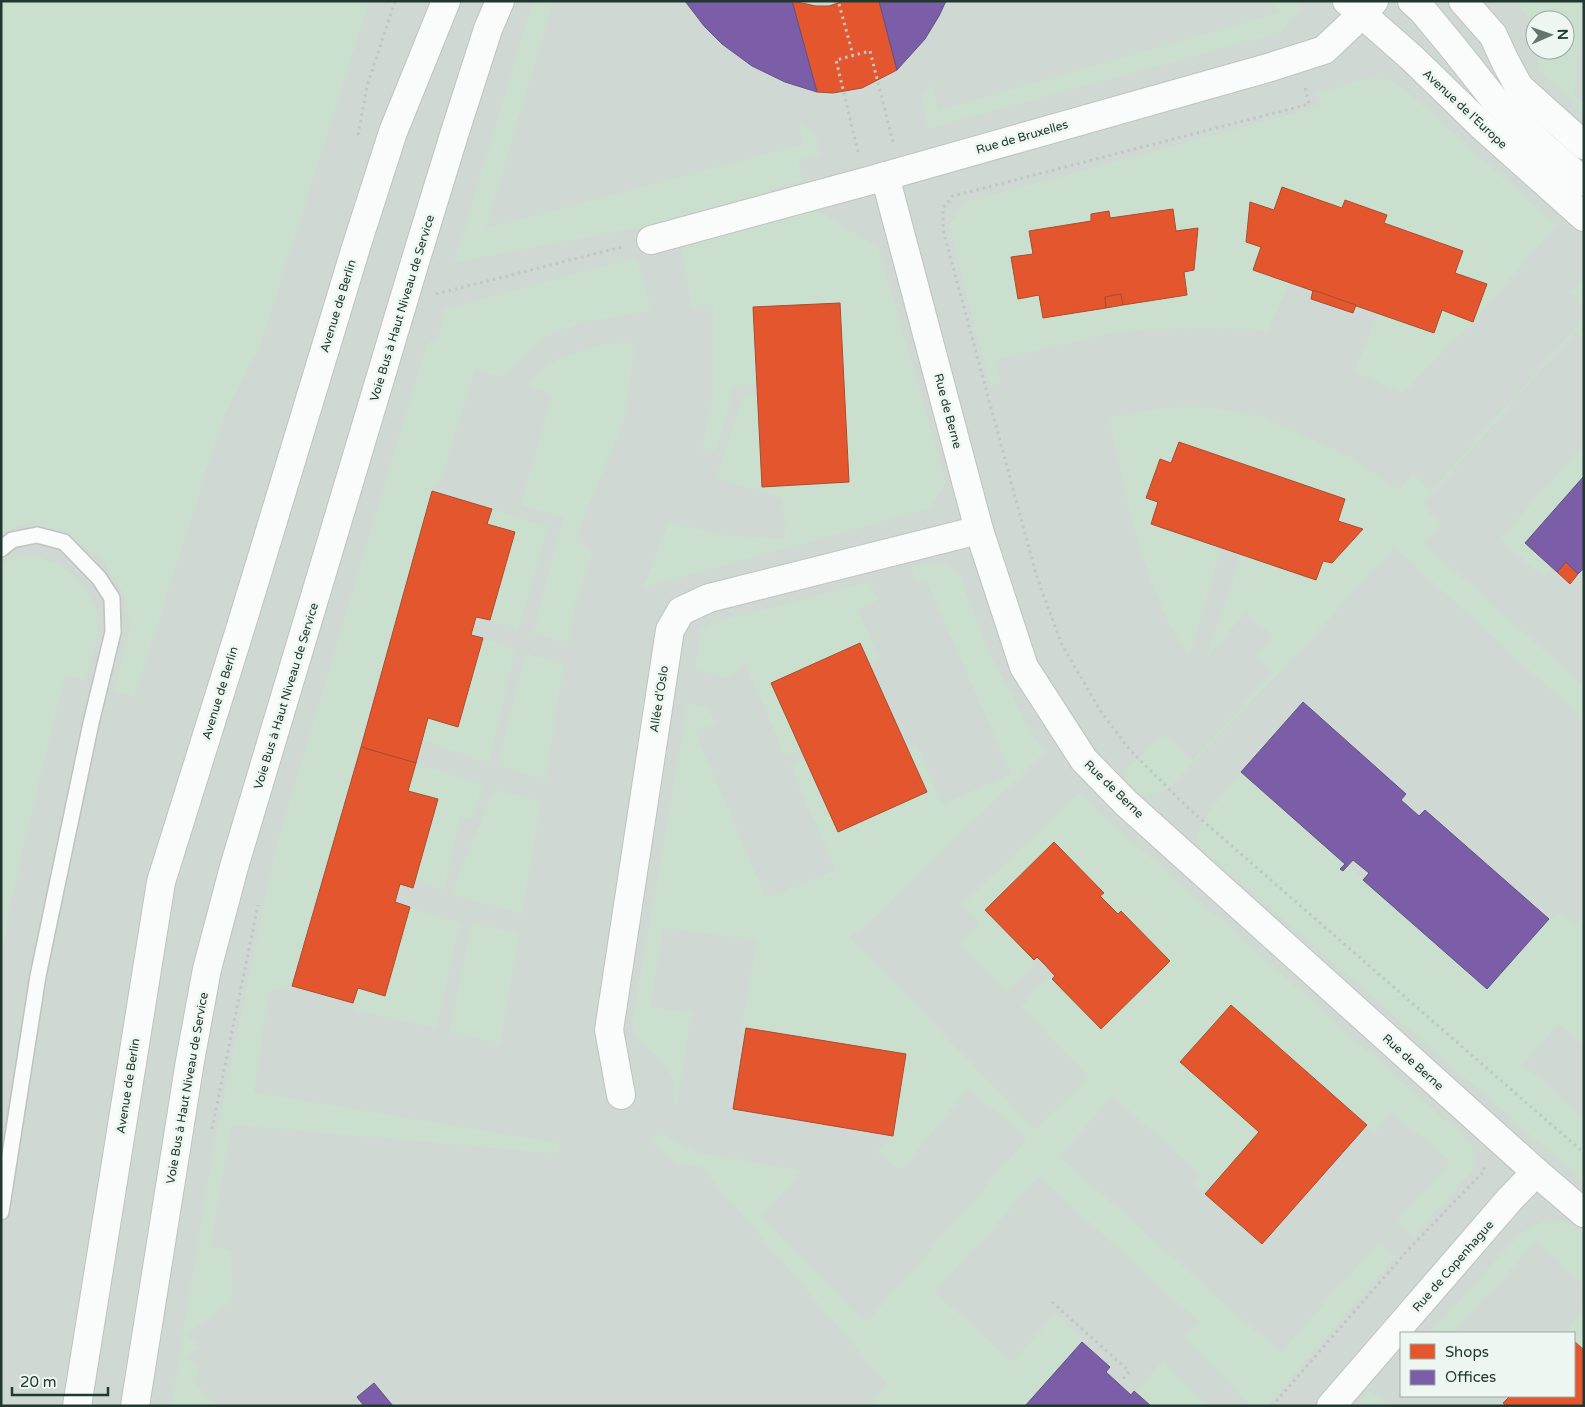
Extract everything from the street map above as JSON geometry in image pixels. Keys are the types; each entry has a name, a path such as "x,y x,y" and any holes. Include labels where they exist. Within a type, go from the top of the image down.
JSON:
{"street":[{"name":"Avenue de Berlin","path":"77,1406 161,882 242,623 354,252 393,132 446,1"},
{"name":"Voie Bus à Haut Niveau de Service","path":"135,1406 190,1061 210,960 234,867 415,262 488,29 500,1"},
{"path":"1412,1 1423,11 1494,99 1584,182"},
{"path":"1463,1 1493,35 1519,87 1584,145"},
{"name":"Rue de Bruxelles","path":"651,240 884,176 1324,50 1361,6"},
{"name":"Avenue de l'Europe","path":"1361,6 1482,126 1584,217"},
{"name":"Rue de Berne","path":"884,176 980,530 1024,667 1084,760 1126,803 1488,1130 1584,1213"},
{"name":"Allée d'Oslo","path":"621,1095 609,1030 670,630 681,611 709,598 980,530"},
{"name":"Rue de Copenhague","path":"1331,1406 1536,1172"}],"lane":[{"path":"1,549 12,540 37,535 64,542 100,578 112,598 113,632 90,723 38,976 1,1212"}],"path":[{"path":"840,4 853,55"},
{"path":"870,51 884,176 836,60 870,51"},
{"path":"1305,85 1309,104 953,196 943,208 943,230 1036,574 1062,643 1100,710 1129,749 1186,806 1584,1154"},
{"path":"438,286 435,295 651,240"},
{"path":"212,1134 258,904"},
{"path":"1272,1406 1408,1250 1485,1170 1476,1142 1488,1130"},
{"path":"1052,1302 1129,1371 1123,1378"}],"shaded area":[{"path":"1,1 1584,1 1584,1406 1,1406"}],"green space":[{"path":"1,1 369,1 260,347 224,416 134,697 114,691 130,630 125,596 103,560 64,532 26,524 1,533"},
{"path":"533,1 553,1 486,228 803,144 799,122 815,131 821,154 798,161 803,181 647,226 454,263"},
{"path":"1269,1 1300,1 1299,11 1280,33 928,129 921,99 933,84 938,110 1281,12"},
{"path":"1517,1 1582,1 1574,95 1584,103 1584,113 1539,71 1537,60 1575,60 1575,10 1525,10 1525,14"},
{"path":"1374,76 1389,80 1403,88 1556,225 1473,322 1403,393 1355,372 1378,313 1434,332 1442,310 1473,321 1486,284 1455,273 1463,251 1384,223 1387,214 1345,200 1342,208 1274,210 1249,202 1246,242 1261,247 1290,283 1267,332 1201,328 1118,332 996,360 1001,385 991,389 949,225 966,202 1320,106 1317,93","holes":["1173,209 1176,231 1198,228 1194,270 1184,272 1186,295 1043,318 1039,295 1018,298 1011,257 1033,254 1030,231 1091,221 1091,214 1109,211 1110,218"]},
{"path":"812,208 878,247 946,483 929,509 643,588 669,522 730,536 786,538 782,498 716,479 743,397 757,395 762,487 849,482 839,303 753,307 756,385 734,386 717,450 702,450 713,397 713,305 692,307 680,244"},
{"path":"636,257 652,311 584,322 545,337 502,378 475,369 441,480 432,491 292,986 269,991 254,1092 560,1143 558,1154 231,1125 210,1246 231,1250 232,1301 187,1334 199,1348 188,1357 200,1373 192,1380 216,1406 171,1406 216,1136 276,847 427,343 437,340 446,309"},
{"path":"1584,277 1584,305 1570,292"},
{"path":"1584,318 1584,338 1576,331 1422,506 1441,524 1424,544 1584,686 1584,720 1394,547 1289,663 1172,785 1156,795 1142,796 1125,780 1126,769 1164,735 1192,761 1273,672 1258,655 1272,636 1246,612 1206,658 1242,555 1316,580 1323,561 1332,563 1362,529 1338,521 1345,499 1179,442 1171,463 1160,459 1146,498 1158,502 1151,524 1221,548 1190,655 1188,655 1158,599 1147,570 1122,479 1109,417 1153,409 1199,406 1253,414 1352,458 1399,490 1413,474 1431,491"},
{"path":"635,343 624,420 575,540 592,553 573,612 568,644 533,633 563,518 521,505 552,395 528,385 555,360 602,344"},
{"path":"1584,444 1584,476 1525,543 1552,568 1544,578 1500,539"},
{"path":"492,509 548,527 518,630 490,620 515,533 487,524"},
{"path":"35,555 60,565 82,582 97,611 98,635 86,682 66,675 11,901 1,964 1,564 17,556"},
{"path":"931,563 948,565 961,579 991,657 1044,753 876,916 850,937 870,959 1035,1129 1089,1077 1021,1007 1047,977 1052,979 1101,1029 1170,961 1122,912 1118,914 1100,896 1103,893 985,910 1034,960 1033,965 1007,993 959,943 980,923 962,905 1078,793 1472,1144 1475,1168 1414,1236 1397,1222 1450,1162 1393,1112 1375,1132 1231,1005 1180,1062 1259,1132 1205,1194 1195,1183 1201,1175 1113,1096 1059,1156 1280,1353 1379,1242 1396,1256 1267,1406 1251,1406 1184,1338 1199,1322 1039,1177 935,1292 1012,1362 1056,1314 1087,1345 1081,1342 1025,1406 875,1406 872,1403 889,1386 701,1167 677,1164 649,1141 658,1133 673,1139 695,1152 802,1170 762,1217 866,1323 1027,1139 969,1088 900,1171 877,1152 893,1136 906,1054 746,1028 741,1030 757,941 663,928 650,1007 691,1013 677,1107 673,1105 674,1081 665,1063 639,1042 633,1029 634,1014 688,703 707,707 716,724 695,732 766,898 836,870 790,765 804,758 838,832 927,792 907,750 917,746 942,804 1011,774 926,580 917,584 911,565"},
{"path":"868,582 879,600 858,610 880,660 869,663 860,643 771,683 801,751 786,757 744,661 729,679 695,670 701,629 714,622"},
{"path":"483,638 515,650 489,764 422,740 428,718 457,727"},
{"path":"526,653 564,664 545,780 498,766"},
{"path":"416,763 483,784 472,820 460,817 444,890 415,880 408,791"},
{"path":"1241,772 1345,864 1340,869 1343,871 1348,865 1487,989 1549,919 1562,912 1576,925 1584,917 1584,1045 1559,1024 1523,1065 1584,1118 1584,1182 1198,845 1196,834 1208,813"},
{"path":"494,789 541,801 522,914 451,895"},
{"path":"410,907 460,923 436,1029 354,1010 353,1003 358,988 385,995"},
{"path":"472,922 519,934 500,1044 450,1032"},
{"path":"1566,1220 1584,1235 1584,1284 1536,1242 1454,1332 1430,1332 1522,1232 1542,1222"},
{"path":"1584,1307 1584,1350 1575,1342 1575,1332 1566,1332"},
{"path":"1163,1360 1207,1406 1147,1406 1131,1395"},
{"path":"1368,1390 1388,1405 1356,1406"}],"building: Shops":[{"path":"792,1 816,6 829,6 844,1 879,1 897,70 862,88 833,93 817,92"},
{"path":"1282,187 1342,208 1345,200 1387,215 1384,223 1463,251 1455,273 1487,284 1473,322 1442,310 1434,333 1253,270 1261,247 1246,242 1250,202 1274,210"},
{"path":"1173,209 1176,231 1198,228 1194,270 1184,272 1187,295 1123,305 1121,294 1105,297 1106,308 1043,318 1039,295 1018,299 1011,257 1033,254 1029,231 1091,221 1091,214 1109,211 1110,218"},
{"path":"1313,290 1356,305 1353,313 1311,299"},
{"path":"1121,294 1123,305 1106,308 1105,297"},
{"path":"840,303 849,482 762,487 753,307"},
{"path":"1179,442 1345,499 1338,521 1363,529 1332,563 1323,561 1316,580 1151,524 1158,502 1146,498 1160,459 1171,463"},
{"path":"432,491 492,509 487,524 515,532 490,620 476,617 471,635 483,638 458,727 428,718 416,763 361,747"},
{"path":"1566,562 1578,574 1570,584 1557,572"},
{"path":"860,643 927,792 838,832 771,683"},
{"path":"361,747 416,763 408,791 438,799 413,888 400,884 395,902 410,907 385,996 358,988 353,1003 292,986"},
{"path":"1054,842 1104,893 1100,896 1118,914 1121,911 1170,961 1101,1029 1052,979 1055,976 1046,966 1037,957 1034,960 985,910"},
{"path":"1231,1005 1367,1125 1262,1244 1205,1194 1259,1132 1180,1062"},
{"path":"746,1028 906,1054 893,1136 733,1109"},
{"path":"1575,1342 1584,1350 1584,1406 1506,1406 1503,1403 1509,1397 1575,1397"}],"building: Offices":[{"path":"685,1 792,1 817,92 785,82 752,66 722,44 704,26"},
{"path":"879,1 946,1 925,39 897,70"},
{"path":"1584,476 1584,568 1578,574 1566,562 1557,572 1525,543"},
{"path":"1303,702 1406,794 1401,800 1419,816 1425,810 1549,919 1487,989 1363,880 1369,873 1353,860 1343,871 1340,869 1345,864 1241,772"},
{"path":"1082,1342 1110,1367 1106,1372 1131,1395 1134,1391 1151,1406 1025,1406"},
{"path":"374,1383 393,1406 364,1406 357,1397"}]}
